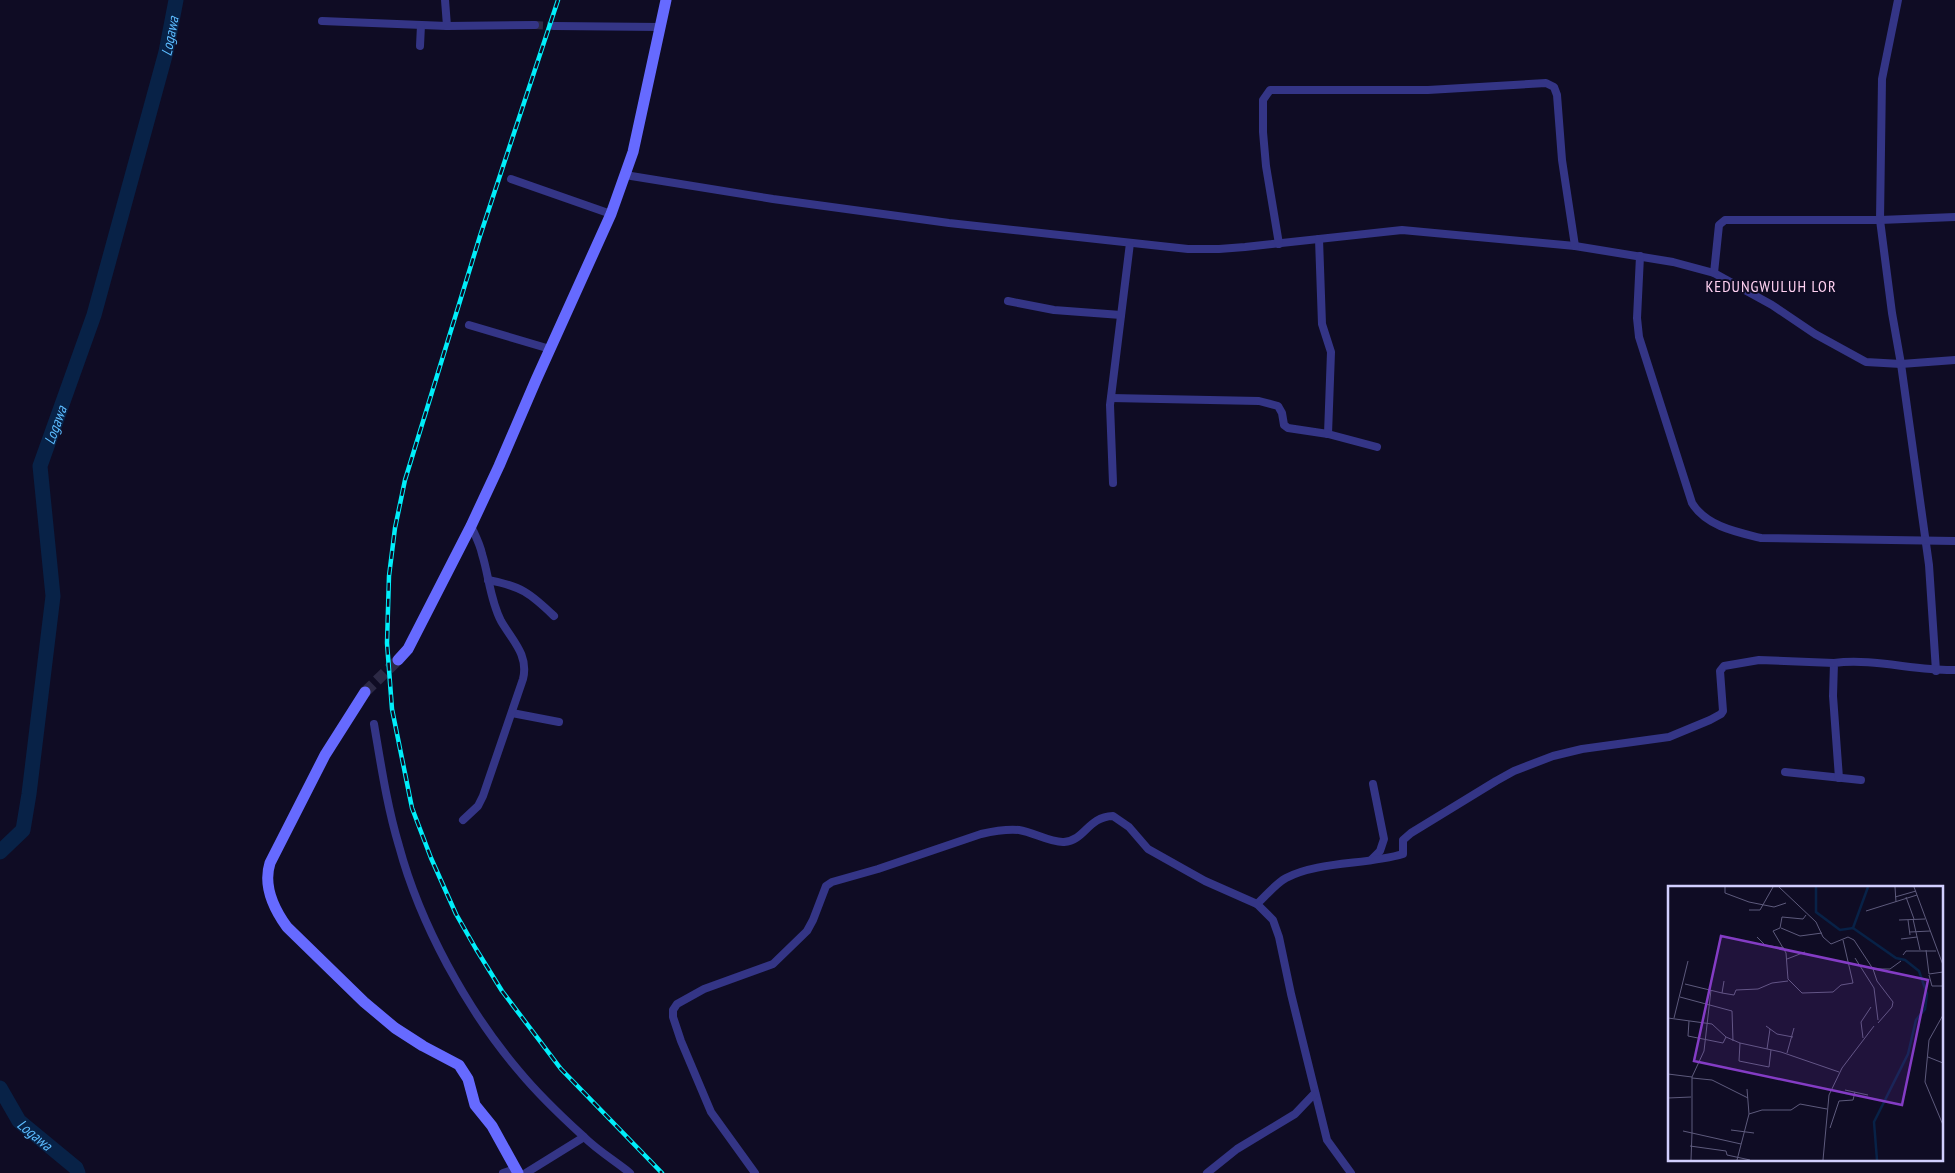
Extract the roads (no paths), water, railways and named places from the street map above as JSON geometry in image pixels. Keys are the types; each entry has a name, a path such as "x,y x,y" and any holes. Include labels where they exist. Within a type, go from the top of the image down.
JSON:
{"street":[{"path":"445,0 447,26"},
{"path":"398,660 408,649 471,526 611,214 633,152 666,0"},
{"path":"1898,0 1882,79 1880,220 1926,541 1936,671"},
{"path":"322,21 447,26 536,25"},
{"path":"420,46 421,25"},
{"path":"554,26 661,27"},
{"path":"1279,244 1266,166 1263,132 1263,100 1270,90 1428,90 1546,83 1554,87 1557,95 1562,160 1575,246"},
{"path":"625,175 773,199 949,223 1198,249 1279,244 1402,230 1575,246 1673,262 1714,273 1772,305 1815,334 1866,362 1901,364 1955,360"},
{"path":"511,179 611,214"},
{"path":"1714,273 1719,225 1725,220 1880,220 1955,217"},
{"path":"1319,239 1322,324 1331,352 1328,434"},
{"path":"1113,483 1111,398 1130,243"},
{"path":"1640,256 1637,318 1639,337 1692,503 1698,512 1705,518 1738,532 1761,538 1955,541"},
{"path":"1008,302 1054,310 1121,315"},
{"path":"469,325 550,349"},
{"path":"1111,398 1259,401 1278,406 1282,413 1284,425 1288,428 1328,434 1377,447"},
{"path":"463,820 478,806 484,796 525,673 524,661 497,612 482,554 471,526"},
{"path":"488,580 515,585 541,603 554,616"},
{"path":"1257,904 1283,879 1291,876 1312,869 1402,854 1403,840 1411,833 1514,771 1561,753 1669,737 1717,717 1723,710 1720,671 1724,666 1760,660 1874,663 1936,671 1955,670"},
{"path":"1834,663 1833,696 1839,778"},
{"path":"365,692 325,755 270,863 268,876 272,901 287,927 364,1002 415,1041 459,1065 468,1079 475,1106 492,1126 520,1172"},
{"path":"512,713 559,722"},
{"path":"374,724 387,801 399,848 413,889 448,967 519,1071 584,1137 630,1173"},
{"path":"1785,772 1862,780"},
{"path":"1371,860 1380,851 1384,839 1372,784"},
{"path":"755,1173 711,1112 673,1017 673,1010 677,1004 704,989 773,964 807,931 823,892 829,883 981,834 1020,830 1065,842 1078,836 1097,819 1113,816 1129,827 1142,844 1154,853 1205,881 1257,904 1270,914 1277,928 1290,994 1328,1140 1351,1173"},
{"path":"1207,1173 1237,1149 1295,1114 1315,1093"},
{"path":"503,1173 520,1172 584,1137"}],"waterway":[{"name":"Logawa","path":"0,852 23,830 53,596 40,466 94,315 166,52 176,0"},
{"name":"Logawa","path":"0,1088 19,1121 76,1168 78,1173"}],"tunnel":[{"path":"535,25 554,26"},
{"path":"365,692 398,660"}],"railway":[{"path":"558,0 480,236 405,480 395,528 389,576 387,643 392,709 412,808 431,858 456,914 476,949 502,991 561,1069 662,1173"}],"district":[{"name":"KEDUNGWULUH LOR","path":"1771,286"}]}
